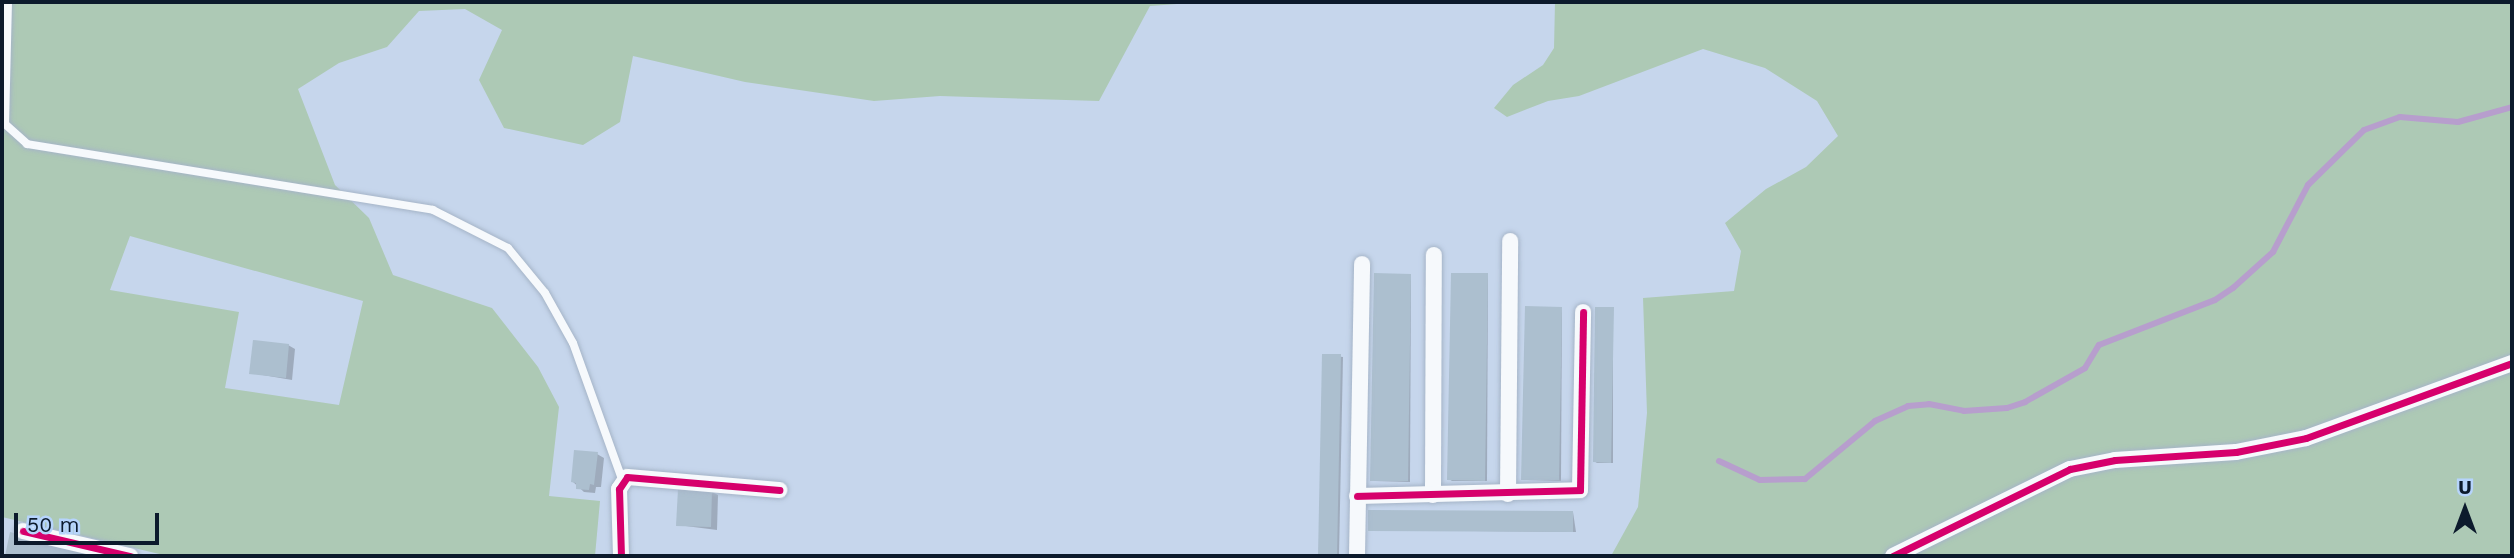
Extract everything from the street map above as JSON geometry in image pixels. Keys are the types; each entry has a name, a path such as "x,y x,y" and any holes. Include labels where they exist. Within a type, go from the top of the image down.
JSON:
{"street":[{"path":"1508,494 1510,241"},
{"path":"1433,495 1434,255"},
{"path":"1357,556 1362,264"},
{"path":"1357,496 1580,490 1583,312"},
{"path":"1893,556 2070,469 2115,460 2236,452 2306,438 2512,363"},
{"path":"621,556 622,479 779,490"},
{"path":"23,531 130,556"}],"lane":[{"path":"8,2 5,124 27,144 433,210 508,248 545,293 573,343 622,479"}],"green space":[{"path":"2,2 1204,2 1150,6 1099,101 940,96 874,101 745,82 633,56 620,122 583,145 504,128 479,80 502,30 465,9 419,11 387,47 339,63 298,89 335,185 369,218 393,275 492,308 538,367 559,407 549,496 600,501 595,556 168,556 2,517","holes":["130,236 363,301 339,405 225,388 239,312 110,290"]},
{"path":"1555,2 2512,2 2512,556 1611,556 1638,507 1647,413 1643,298 1734,291 1741,251 1725,223 1766,189 1806,167 1838,136 1817,101 1765,68 1703,49 1579,96 1548,101 1507,117 1494,108 1513,85 1543,65 1554,48"}],"building":[{"path":"1374,273 1411,274 1408,481 1370,481"},
{"path":"1451,273 1488,273 1485,481 1447,480"},
{"path":"1525,306 1562,307 1559,480 1521,480"},
{"path":"1595,307 1614,307 1611,463 1593,462"},
{"path":"253,340 289,344 286,378 249,374"},
{"path":"1322,354 1341,354 1337,556 1318,556"},
{"path":"574,450 598,452 594,485 590,484 589,490 576,489 576,483 571,482"},
{"path":"678,489 712,490 711,527 676,526"},
{"path":"1368,510 1573,511 1573,532 1368,531"},
{"path":"10,532 102,555 102,556 5,556"}],"waterway":[{"path":"1719,461 1760,480 1805,479 1875,421 1908,406 1929,404 1964,411 2007,408 2025,402 2085,368 2099,345 2215,300 2233,288 2273,252 2308,185 2364,130 2400,117 2458,122 2512,107"}],"cycle path":[{"path":"1357,496 1580,490 1583,312"},
{"path":"1893,556 2070,469 2115,460 2236,452 2306,438 2512,363"},
{"path":"621,556 619,489 627,477 779,490"},
{"path":"23,531 130,556"}]}
